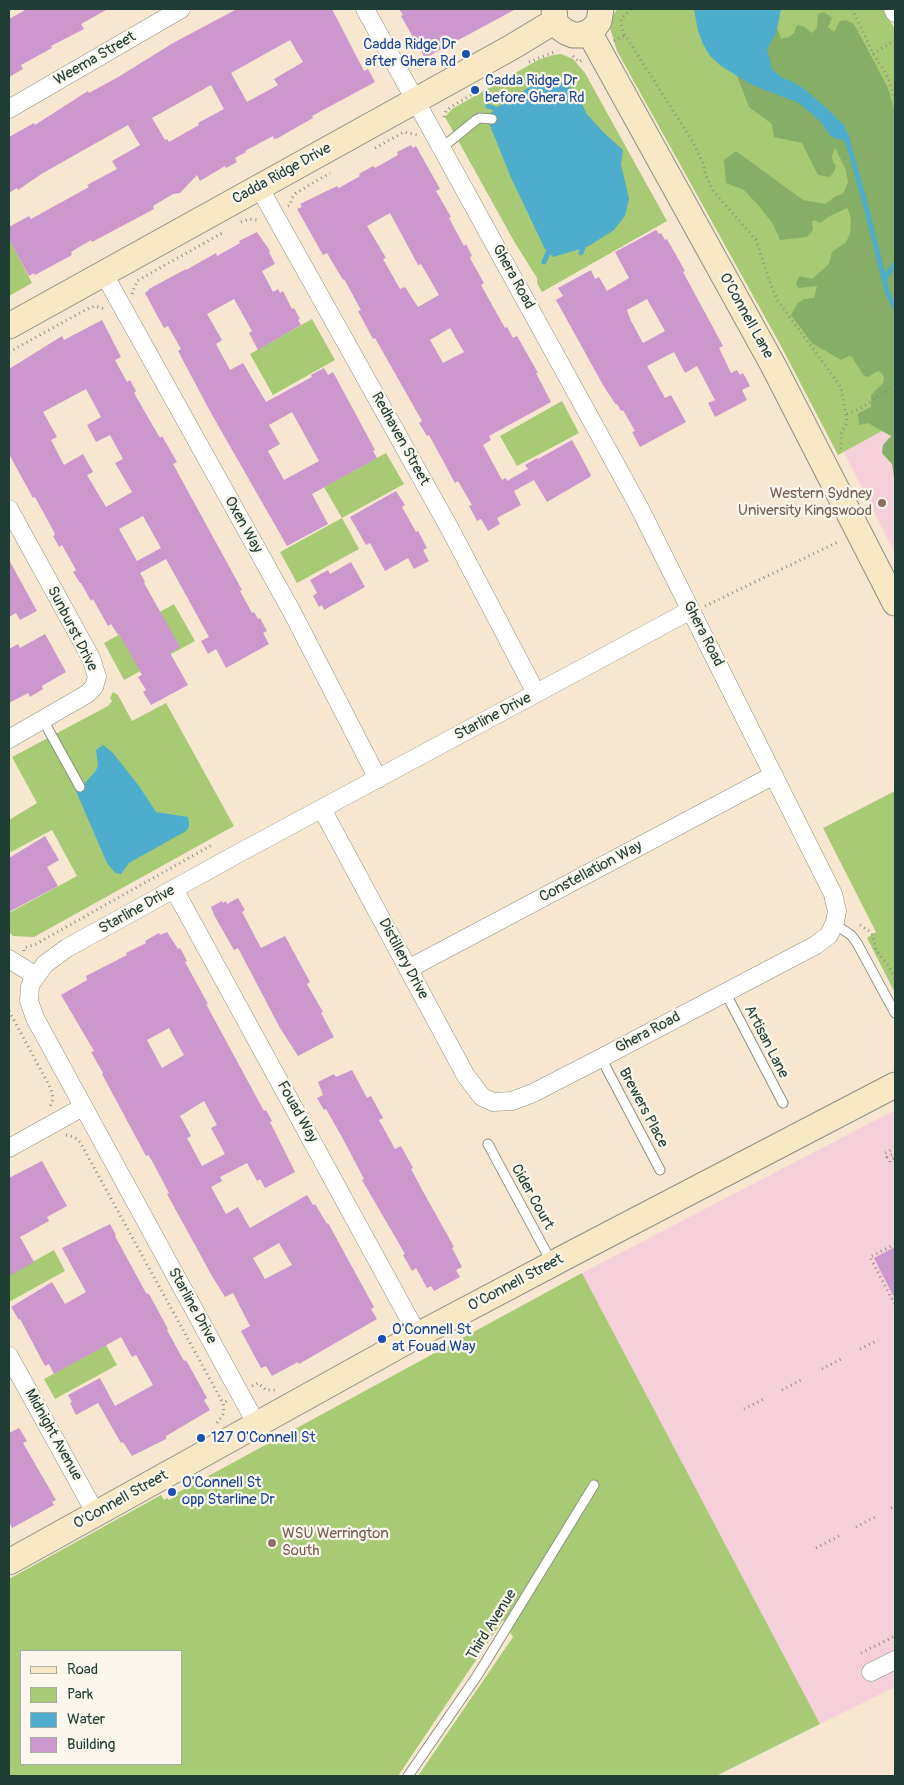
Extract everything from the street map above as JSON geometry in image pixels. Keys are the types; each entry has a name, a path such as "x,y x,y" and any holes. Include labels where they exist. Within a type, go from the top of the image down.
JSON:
{"street":[{"name":"Weema Street","path":"9,108 158,15 181,9"},
{"name":"Ghera Road","path":"365,9 638,505 698,608 774,775 833,894 837,912 829,935 816,945 533,1094 512,1101 493,1102"},
{"path":"554,15 559,27 573,35 581,35 589,32 600,21 601,9"},
{"path":"893,9 895,13"},
{"name":"Cadda Ridge Drive","path":"9,326 512,47 554,15"},
{"name":"O'Connell Lane","path":"589,32 773,365 895,604"},
{"name":"Redhaven Street","path":"259,187 450,529 536,693"},
{"name":"Oxen Way","path":"104,274 292,612 378,779"},
{"name":"Sunburst Drive","path":"9,509 14,532 91,658 96,673 96,684 87,694 9,739"},
{"name":"Starline Drive","path":"257,1425 32,1012 29,994 30,987 49,960 68,948 536,693 698,608"},
{"name":"Constellation Way","path":"408,969 774,775"},
{"name":"Distillery Drive","path":"322,809 466,1076 482,1097 493,1102"},
{"name":"Fouad Way","path":"174,889 418,1336"},
{"path":"16,957 36,976"},
{"name":"O'Connell Street","path":"9,1562 418,1336 895,1085"},
{"path":"9,1148 83,1107"},
{"name":"Midnight Avenue","path":"9,1356 96,1514"},
{"path":"871,1672 895,1660"}],"lane":[{"path":"441,146 449,142 476,120 480,118 492,119"},
{"path":"43,720 80,787"},
{"path":"834,924 851,935 857,943 895,1014"},
{"name":"Artisan Lane","path":"725,992 783,1103"},
{"name":"Brewers Place","path":"601,1058 660,1170"},
{"name":"Cider Court","path":"488,1144 553,1264"},
{"name":"Third Avenue","path":"408,1776 486,1661 594,1485"}],"path":[{"path":"630,9 621,19 625,35 693,142 714,192 756,240 778,301 841,387 847,422 841,436 840,449 844,457"},
{"path":"852,9 873,54 888,77 895,100"},
{"path":"873,54 895,40"},
{"path":"528,63 550,52"},
{"path":"444,120 446,111 451,106 475,92"},
{"path":"373,149 404,132 416,135"},
{"path":"290,205 296,193 333,171"},
{"path":"234,226 249,219 261,221"},
{"path":"133,293 138,281 142,278 226,231"},
{"path":"9,352 89,308 94,306 105,309"},
{"path":"846,414 863,408 895,385"},
{"path":"698,608 840,541"},
{"path":"16,957 24,948 36,944 212,846"},
{"path":"858,924 872,933 876,950 888,964 895,979"},
{"path":"9,1011 51,1089 52,1099 50,1107 53,1112"},
{"path":"63,1130 66,1135 74,1137 80,1142 223,1403"},
{"path":"895,1148 885,1153 887,1157 895,1152"},
{"path":"890,1162 890,1160 895,1158"},
{"path":"895,1244 870,1257 895,1305"},
{"path":"860,1349 878,1340"},
{"path":"822,1369 843,1358"},
{"path":"782,1390 803,1379"},
{"path":"744,1409 764,1399"},
{"path":"856,1527 877,1516"},
{"path":"816,1548 839,1536"},
{"path":"861,1653 895,1636"}],"shaded area":[{"name":"Western Sydney University Kingswood","path":"895,424 895,553 844,452"},
{"path":"895,1110 895,1687 820,1724 582,1273"}],"green space":[{"path":"617,9 883,9 895,29 895,424 838,455 781,346 617,51 610,28 611,20"},
{"path":"824,12 832,18 828,27 834,32 840,21 846,20 854,24 888,88 895,112 895,483 892,464 882,453 883,445 891,436 868,423 859,425 858,414 871,407 871,395 883,383 882,373 878,371 868,377 864,376 852,357 849,356 841,360 812,343 791,315 798,303 804,299 814,298 817,286 799,288 796,284 799,276 812,279 829,264 832,252 846,242 850,234 851,220 849,211 847,208 820,223 814,220 812,222 813,230 807,237 780,240 773,224 744,190 726,183 724,160 736,151 803,200 825,204 836,196 843,194 848,182 846,170 835,148 832,157 833,163 836,165 835,170 830,177 818,175 802,143 774,137 772,124 749,107 733,65 776,25 781,39 789,37 794,33 797,25 803,26 812,33 817,28 818,14"},
{"path":"561,54 573,59 585,73 667,221 542,292 537,283 537,278 515,243 445,117 452,109 538,60"},
{"path":"9,238 32,283 9,296"},
{"path":"312,319 335,360 273,395 250,354"},
{"path":"562,401 579,433 517,466 500,436"},
{"path":"386,453 404,484 342,518 324,487"},
{"path":"342,518 359,549 297,583 280,552"},
{"path":"174,604 195,641 124,680 104,643"},
{"path":"113,692 118,695 132,721 166,703 234,826 34,937 13,936 9,932 9,913 77,876 52,830 9,853 9,820 37,803 12,757 108,706 112,701 110,698"},
{"path":"895,791 895,993 867,938 876,932 823,828"},
{"path":"54,1250 65,1271 9,1302 9,1275"},
{"path":"582,1273 820,1724 716,1776 418,1776 513,1637 503,1620 398,1776 9,1776 9,1579 161,1495 164,1500 167,1498 169,1500 178,1495 177,1493"},
{"path":"106,1345 117,1365 55,1399 44,1379"}],"water":[{"path":"694,9 781,9 776,33 767,49 772,69 782,78 803,88 823,105 843,124 850,137 844,141 830,136 821,122 799,103 752,85 721,66 710,56 703,44 698,31"},
{"path":"546,77 569,86 578,94 586,113 623,150 621,164 629,199 625,216 614,230 587,247 553,257 545,249 512,180 489,123 491,113 500,105"},
{"path":"103,745 113,753 139,786 156,812 188,817 189,822 189,827 186,831 129,863 121,874 115,873 107,863 75,789 83,785 95,772 98,766 96,750"}],"building":[{"path":"27,9 108,9 81,24 84,29 51,46 52,48 21,65 23,69 9,77 9,19"},
{"path":"237,9 332,9 364,71 368,69 375,82 312,116 313,118 278,138 274,139 273,136 245,151 235,158 237,162 226,168 225,166 200,181 197,175 180,193 173,194 153,206 154,209 92,242 91,240 71,252 72,255 35,275 34,273 29,276 9,239 9,227 29,216 31,219 89,187 87,185 117,169 112,161 140,145 128,125 43,173 18,190 17,188 9,193 9,137 34,123 35,125 88,91 89,93 120,76 173,43","holes":["290,40 303,62 274,79 278,85 247,102 231,73","211,85 224,109 169,142 167,139 165,140 152,118"]},
{"path":"399,9 516,9 425,58 401,16 403,15"},
{"path":"411,145 413,148 416,146 440,189 436,191 451,217 449,218 464,246 466,244 472,256 470,257 471,260 484,283 481,285 505,328 507,327 513,338 517,336 538,373 536,373 551,402 489,436 491,440 483,445 502,480 506,478 507,481 528,469 525,465 572,440 591,475 547,502 534,480 514,491 521,505 497,518 500,524 488,531 481,519 477,521 469,506 472,505 458,481 455,483 429,435 427,436 419,423 422,421 375,338 373,339 358,311 361,310 344,279 327,253 323,255 297,209 302,207 300,204 337,186 339,188 373,166 375,168 398,155 397,152","holes":["390,213 418,265 421,264 439,295 418,307 405,287 400,289 383,259 386,258 367,226","450,328 464,352 443,363 430,340"]},
{"path":"656,230 659,234 661,233 665,240 667,239 723,346 719,348 731,373 737,370 740,375 743,373 750,386 742,390 747,400 715,417 708,403 715,400 697,366 685,373 674,352 647,366 665,398 671,395 686,422 640,447 632,432 635,431 623,410 621,411 616,405 603,385 556,300 563,296 558,288 591,270 595,279 599,277 607,291 629,278 615,252","holes":["647,299 665,331 643,343 627,310"]},
{"path":"257,232 270,251 275,264 262,271 273,292 278,289 280,293 283,291 292,309 294,308 300,319 298,320 301,325 258,350 249,333 252,331 234,299 207,314 222,340 216,344 230,370 243,363 266,402 312,377 311,375 324,368 328,375 333,372 375,450 373,451 377,458 312,494 328,524 287,546 211,413 178,351 181,349 168,326 164,328 145,293 149,289 216,253 217,256 240,243 239,241","holes":["292,412 319,461 284,480 268,451 280,444 269,425"]},
{"path":"102,320 121,357 115,360 127,382 130,380 136,391 134,393 160,438 162,436 177,462 173,464 242,590 240,591 252,613 254,612 258,619 260,618 267,631 263,633 269,644 226,668 216,649 208,654 201,641 209,637 166,559 140,573 180,647 170,653 188,685 151,705 143,692 146,690 138,677 142,675 119,634 111,624 108,626 93,599 91,601 73,572 76,570 62,545 59,547 53,536 55,535 54,532 9,454 9,369 62,336 64,340","holes":["86,389 101,417 87,425 96,442 110,435 123,459 115,463 132,492 106,507 87,475 93,472 83,454 64,465 51,440 57,437 43,412","143,516 161,548 137,561 119,529"]},
{"path":"396,491 405,505 402,507 427,548 423,550 429,561 414,569 408,558 385,571 370,543 366,545 350,517"},
{"path":"9,560 37,611 20,620 16,613 9,617"},
{"path":"351,562 365,587 324,610 322,605 319,607 313,596 317,593 310,580 328,570 330,574"},
{"path":"45,634 66,672 42,686 43,689 30,697 28,693 9,703 9,649 18,644 20,648"},
{"path":"45,836 59,860 47,867 58,886 9,912 9,858"},
{"path":"238,898 245,910 242,912 261,948 285,936 310,982 307,984 323,1012 321,1013 334,1037 298,1056 280,1028 238,948 234,950 214,915 211,907 222,901 223,903 226,901 227,904"},
{"path":"167,932 178,949 180,948 187,961 185,962 208,1004 206,1004 264,1111 266,1110 272,1121 270,1122 295,1172 265,1188 260,1179 257,1181 247,1163 220,1177 222,1181 211,1187 226,1214 238,1207 250,1228 307,1195 328,1223 374,1307 371,1309 377,1319 299,1364 298,1362 272,1376 266,1366 261,1368 241,1331 250,1326 233,1293 225,1297 212,1276 167,1194 169,1193 151,1159 148,1155 146,1156 102,1074 91,1052 94,1051 61,995 87,980 86,976 127,955 126,953 146,943 145,941 159,933 160,935","holes":["169,1028 184,1055 162,1068 147,1040","204,1101 217,1125 211,1128 225,1154 202,1166 187,1138 191,1136 180,1116","279,1243 292,1265 265,1279 253,1258"]},
{"path":"352,1070 367,1098 371,1096 383,1118 379,1120 395,1149 401,1146 413,1168 411,1169 454,1247 452,1248 462,1267 456,1270 460,1277 434,1291 431,1286 427,1288 416,1268 412,1271 403,1255 405,1254 362,1180 364,1179 343,1139 326,1109 324,1110 317,1098 323,1095 318,1082 334,1074 336,1077"},
{"path":"42,1161 67,1206 47,1217 49,1221 20,1237 34,1262 9,1276 9,1178"},
{"path":"110,1224 146,1293 149,1294 184,1361 186,1360 207,1398 204,1400 210,1410 166,1436 166,1439 132,1456 123,1442 121,1443 98,1403 76,1415 68,1395 100,1378 115,1406 153,1385 136,1355 132,1357 121,1337 54,1374 49,1364 45,1366 20,1319 11,1307 52,1282 65,1304 86,1292 62,1248"},
{"path":"895,1247 895,1299 874,1258"},
{"path":"19,1428 27,1441 23,1443 56,1500 52,1502 54,1505 12,1528 9,1522 9,1433"}],"waterway":[{"path":"488,106 501,111"},
{"path":"844,136 847,139 864,199 887,291 895,308"},
{"path":"581,243 583,247 581,253"},
{"path":"544,262 550,248"},
{"path":"884,279 895,264"}],"place":[{"name":"Cadda Ridge Dr after Ghera Rd","path":"466,54"},
{"name":"Cadda Ridge Dr before Ghera Rd","path":"475,90"},
{"name":"Western Sydney University Kingswood","path":"882,503"},
{"name":"O'Connell St at Fouad Way","path":"382,1339"},
{"name":"127 O'Connell St","path":"201,1438"},
{"name":"O'Connell St opp Starline Dr","path":"172,1492"},
{"name":"WSU Werrington South","path":"272,1543"}]}
